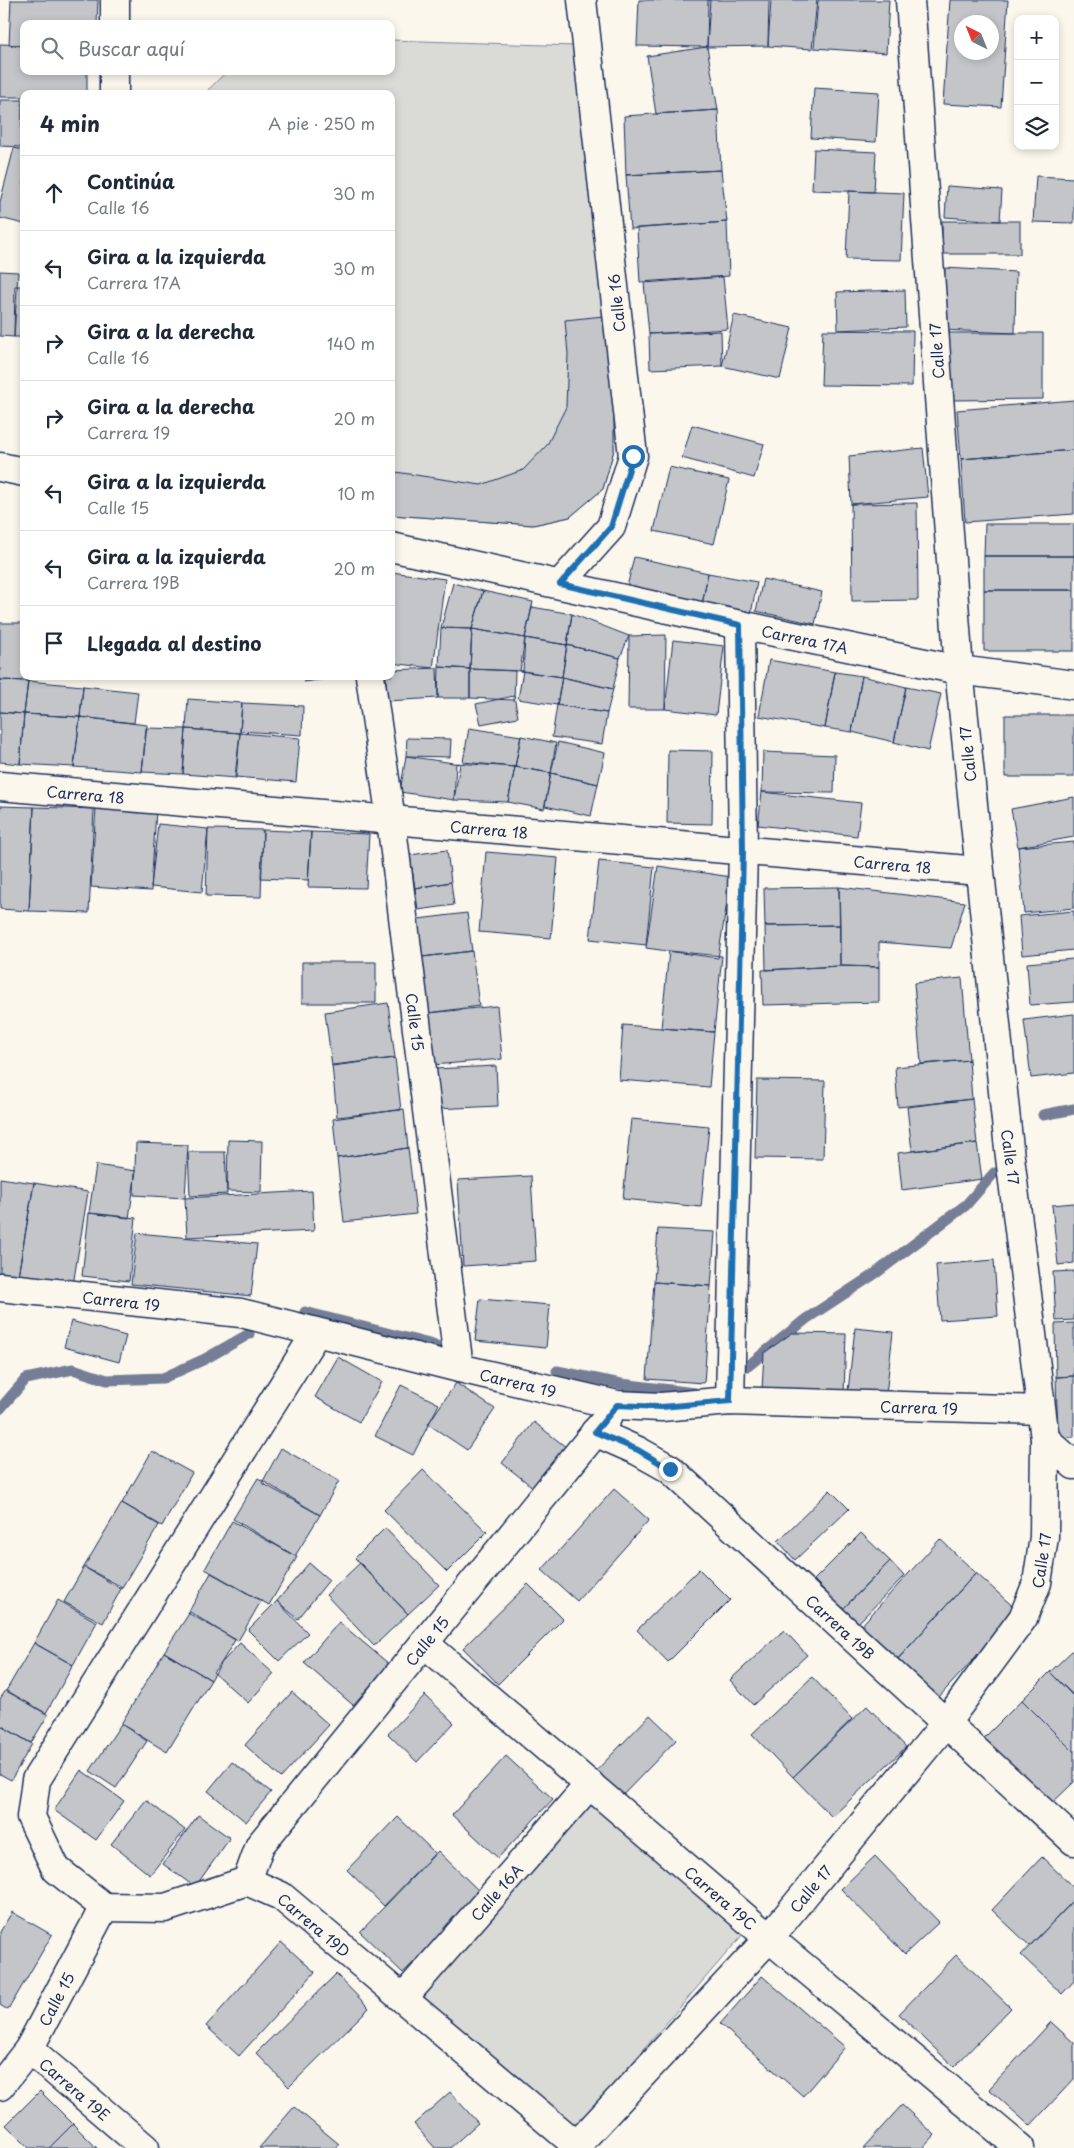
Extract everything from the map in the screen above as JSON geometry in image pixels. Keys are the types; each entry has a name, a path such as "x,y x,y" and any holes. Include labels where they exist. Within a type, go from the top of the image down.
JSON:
{"street":[{"path":"115,0 115,20"},
{"name":"Calle 16","path":"560,584 611,527 633,456 582,0"},
{"name":"Calle 17","path":"577,2147 769,1938 945,1724 1023,1618 1037,1583 1044,1536 1045,1439 1009,1149 959,670 910,0"},
{"path":"114,75 114,90"},
{"path":"0,467 20,471"},
{"name":"Carrera 17A","path":"395,548 740,625 959,670 1074,685"},
{"path":"730,1401 743,851 740,625"},
{"name":"Calle 15","path":"371,680 391,820 459,1368"},
{"name":"Carrera 18","path":"0,786 979,871"},
{"name":"Carrera 19","path":"0,1288 241,1313 316,1334 617,1405 661,1407 730,1401 1041,1410"},
{"path":"247,1881 165,1908 104,1907 56,1869 31,1817 36,1780 316,1334"},
{"name":"Calle 15","path":"247,1881 260,1845 617,1405"},
{"name":"Carrera 19B","path":"595,1432 638,1450 670,1469 1074,1841"},
{"path":"1045,1439 1074,1446"},
{"path":"1045,1439 1074,1465"},
{"name":"Carrera 19C","path":"424,1643 769,1938 1020,2148"},
{"name":"Calle 16A","path":"403,1998 590,1784"},
{"name":"Carrera 19D","path":"247,1881 281,1896 577,2147"},
{"name":"Calle 15","path":"0,2086 28,2049 104,1907"},
{"name":"Carrera 19E","path":"28,2049 145,2148"}],"shaded area":[{"path":"395,40 576,46 614,418 614,450 603,489 570,517 533,525 395,515 395,90 208,90 223,75 395,75"},
{"path":"589,1800 744,1933 575,2129 420,1996"}],"building":[{"path":"11,0 98,0 97,20 20,20 20,46 9,45"},
{"path":"639,0 710,0 707,47 637,46"},
{"path":"708,0 769,0 768,46 707,47"},
{"path":"771,0 817,0 812,49 768,46"},
{"path":"818,0 889,0 886,53 814,48"},
{"path":"950,0 1008,0 1001,107 943,104"},
{"path":"0,44 20,45 20,75 87,75 87,90 20,90 20,97 0,97"},
{"path":"707,47 718,110 656,114 647,56"},
{"path":"814,88 879,92 876,142 811,138"},
{"path":"0,100 20,100 20,147 0,146"},
{"path":"718,110 721,170 626,175 624,116"},
{"path":"14,148 20,149 20,223 0,218 0,202"},
{"path":"814,149 876,152 874,192 812,190"},
{"path":"721,170 727,222 630,229 626,175"},
{"path":"1036,176 1074,178 1074,223 1033,222"},
{"path":"947,186 1002,190 1000,221 945,217"},
{"path":"849,191 904,193 901,260 846,259"},
{"path":"942,221 1020,221 1020,254 942,254"},
{"path":"727,222 729,276 640,282 637,228"},
{"path":"945,268 1016,272 1015,333 941,330"},
{"path":"0,271 18,272 14,337 0,336"},
{"path":"723,277 728,329 649,334 644,283"},
{"path":"15,286 20,286 20,337 14,337"},
{"path":"905,290 906,327 838,330 837,292"},
{"path":"734,315 792,328 780,379 722,366"},
{"path":"604,316 614,418 614,450 603,489 570,517 533,525 395,515 396,472 481,485 523,470 547,445 566,407 568,354 565,320"},
{"path":"823,330 913,331 912,386 821,385"},
{"path":"721,331 722,366 650,369 649,334"},
{"path":"949,333 1043,333 1043,399 949,400"},
{"path":"1074,400 1074,450 961,459 957,410"},
{"path":"692,425 764,444 754,478 682,458"},
{"path":"923,448 928,497 851,504 849,456"},
{"path":"1074,450 1074,514 965,522 961,459"},
{"path":"669,467 729,480 714,544 654,531"},
{"path":"917,503 918,600 852,601 851,504"},
{"path":"985,524 1074,524 1074,556 984,556"},
{"path":"984,556 1074,556 1074,590 984,590"},
{"path":"634,557 708,573 702,605 627,587"},
{"path":"395,573 445,579 433,668 395,663"},
{"path":"708,573 757,582 751,614 702,605"},
{"path":"763,579 822,592 815,624 756,611"},
{"path":"453,583 483,591 472,629 441,628"},
{"path":"984,590 1074,590 1074,651 984,651"},
{"path":"483,591 533,602 525,638 472,629"},
{"path":"532,607 572,614 567,645 525,638"},
{"path":"572,614 629,636 620,658 567,645"},
{"path":"0,623 20,623 20,680 28,681 0,680"},
{"path":"441,628 472,629 470,669 439,667"},
{"path":"472,629 525,638 523,671 470,669"},
{"path":"666,635 665,709 628,709 629,636"},
{"path":"525,638 567,645 562,677 520,671"},
{"path":"673,640 724,646 716,715 665,709"},
{"path":"567,645 620,658 613,689 562,677"},
{"path":"769,660 835,672 825,728 759,716"},
{"path":"439,667 470,669 470,698 438,698"},
{"path":"437,668 438,698 387,701 386,680 395,680 395,670"},
{"path":"470,669 515,671 514,700 470,698"},
{"path":"523,671 562,677 557,705 518,699"},
{"path":"835,672 862,676 852,732 825,728"},
{"path":"862,676 906,687 894,742 852,732"},
{"path":"562,677 613,689 607,713 557,705"},
{"path":"0,680 28,681 24,714 0,712"},
{"path":"28,681 83,686 80,717 24,714"},
{"path":"83,686 138,692 134,723 80,717"},
{"path":"906,687 941,694 928,751 894,742"},
{"path":"514,696 518,717 481,724 476,704"},
{"path":"188,699 242,703 240,733 186,729"},
{"path":"242,703 303,706 302,735 240,731"},
{"path":"557,705 607,713 602,744 552,737"},
{"path":"0,712 24,714 20,764 0,762"},
{"path":"24,714 80,717 74,767 20,764"},
{"path":"1005,715 1074,715 1074,777 1005,777"},
{"path":"80,717 147,725 142,772 74,767"},
{"path":"146,728 186,729 183,774 142,772"},
{"path":"469,728 521,736 515,767 463,762"},
{"path":"186,729 240,733 236,778 183,774"},
{"path":"240,733 300,738 296,782 235,777"},
{"path":"521,736 556,743 551,773 515,767"},
{"path":"407,738 451,739 450,757 406,756"},
{"path":"558,742 605,753 598,784 551,773"},
{"path":"668,750 713,751 712,824 667,823"},
{"path":"763,752 835,755 834,793 762,792"},
{"path":"406,756 460,764 454,800 400,792"},
{"path":"456,763 515,767 508,802 454,800"},
{"path":"515,767 551,773 544,809 508,802"},
{"path":"551,773 598,784 591,816 545,806"},
{"path":"762,792 861,803 857,836 758,825"},
{"path":"1074,797 1074,837 1018,847 1011,809"},
{"path":"0,806 34,807 29,911 0,909"},
{"path":"34,807 94,809 89,913 29,911"},
{"path":"96,807 156,810 151,891 91,887"},
{"path":"158,824 208,829 202,892 151,887"},
{"path":"208,829 263,830 261,897 206,896"},
{"path":"263,830 311,832 308,880 261,878"},
{"path":"311,832 369,834 366,888 308,887"},
{"path":"1074,842 1074,908 1024,913 1018,847"},
{"path":"447,850 451,882 415,888 410,855"},
{"path":"486,852 558,858 551,938 479,932"},
{"path":"599,861 654,867 646,945 590,939"},
{"path":"658,866 731,877 718,958 646,948"},
{"path":"451,882 454,905 418,910 415,888"},
{"path":"839,887 840,925 765,926 764,888"},
{"path":"839,887 965,902 951,948 879,942 879,967 840,966"},
{"path":"1074,911 1074,950 1022,955 1019,916"},
{"path":"467,913 472,951 422,957 418,919"},
{"path":"840,925 840,966 766,970 765,926"},
{"path":"472,951 479,1006 429,1013 422,957"},
{"path":"669,951 722,956 714,1032 661,1028"},
{"path":"1074,959 1074,1002 1030,1005 1027,963"},
{"path":"302,962 376,962 376,1003 302,1003"},
{"path":"840,966 879,967 879,1002 763,1005 762,970"},
{"path":"962,978 969,1060 921,1064 914,983"},
{"path":"388,1003 395,1058 332,1066 325,1012"},
{"path":"497,1006 502,1059 433,1065 429,1013"},
{"path":"1074,1014 1074,1073 1031,1078 1024,1020"},
{"path":"623,1025 714,1032 709,1087 619,1080"},
{"path":"395,1058 401,1110 337,1117 332,1065"},
{"path":"969,1060 972,1099 898,1107 895,1067"},
{"path":"496,1066 498,1106 436,1109 434,1069"},
{"path":"757,1080 825,1081 823,1159 755,1158"},
{"path":"972,1099 977,1143 912,1151 907,1107"},
{"path":"404,1109 408,1148 337,1158 333,1119"},
{"path":"631,1119 709,1126 701,1207 623,1199"},
{"path":"228,1140 262,1141 261,1192 227,1191"},
{"path":"136,1143 188,1145 185,1198 134,1195"},
{"path":"977,1143 982,1179 902,1190 898,1153"},
{"path":"408,1148 416,1214 344,1222 337,1158"},
{"path":"188,1152 225,1152 227,1194 190,1196"},
{"path":"96,1165 136,1171 129,1218 89,1213"},
{"path":"531,1176 536,1261 463,1266 458,1180"},
{"path":"0,1178 34,1183 18,1276 0,1273"},
{"path":"34,1183 88,1192 73,1285 18,1276"},
{"path":"312,1191 314,1231 187,1237 185,1198"},
{"path":"1074,1203 1074,1263 1058,1265 1052,1205"},
{"path":"89,1213 136,1218 129,1281 82,1276"},
{"path":"658,1229 715,1232 711,1286 654,1282"},
{"path":"137,1233 257,1244 251,1296 131,1284"},
{"path":"994,1260 998,1316 940,1320 936,1265"},
{"path":"1074,1271 1074,1320 1056,1321 1053,1272"},
{"path":"654,1282 711,1286 704,1383 647,1379"},
{"path":"480,1299 550,1305 546,1348 475,1341"},
{"path":"71,1321 126,1336 119,1362 64,1347"},
{"path":"1074,1323 1074,1376 1056,1377 1055,1324"},
{"path":"855,1328 893,1332 886,1395 848,1391"},
{"path":"792,1333 846,1334 844,1393 762,1390 764,1353"},
{"path":"338,1357 382,1382 359,1422 315,1397"},
{"path":"1074,1376 1074,1437 1058,1438 1056,1377"},
{"path":"456,1383 495,1409 467,1450 428,1424"},
{"path":"401,1385 439,1404 413,1455 375,1436"},
{"path":"534,1422 571,1451 539,1492 502,1463"},
{"path":"281,1448 339,1481 320,1515 262,1483"},
{"path":"152,1451 192,1473 162,1526 122,1503"},
{"path":"423,1470 487,1532 447,1572 384,1510"},
{"path":"258,1478 320,1515 295,1556 233,1519"},
{"path":"614,1489 649,1520 577,1601 542,1570"},
{"path":"830,1490 849,1509 795,1560 778,1541"},
{"path":"122,1503 159,1525 121,1589 84,1567"},
{"path":"232,1521 297,1557 269,1605 205,1569"},
{"path":"385,1528 439,1585 408,1614 355,1558"},
{"path":"861,1533 890,1561 843,1609 814,1580"},
{"path":"940,1539 976,1573 896,1661 859,1628"},
{"path":"890,1561 904,1576 857,1624 843,1609"},
{"path":"309,1563 329,1580 298,1619 277,1601"},
{"path":"360,1563 408,1614 374,1646 326,1595"},
{"path":"84,1567 122,1587 103,1623 64,1602"},
{"path":"699,1569 730,1600 668,1662 637,1630"},
{"path":"211,1573 261,1601 238,1641 188,1613"},
{"path":"976,1573 1018,1611 937,1699 896,1661"},
{"path":"528,1584 563,1619 498,1684 463,1648"},
{"path":"58,1600 97,1622 73,1665 34,1643"},
{"path":"277,1601 308,1633 279,1661 248,1630"},
{"path":"190,1612 235,1640 211,1680 164,1652"},
{"path":"339,1622 389,1664 353,1705 304,1663"},
{"path":"784,1630 807,1655 753,1705 730,1680"},
{"path":"34,1643 73,1665 46,1713 6,1691"},
{"path":"240,1643 274,1674 248,1703 213,1672"},
{"path":"1074,1649 1074,1697 1050,1672"},
{"path":"164,1652 211,1680 167,1752 121,1724"},
{"path":"1050,1672 1074,1696 1074,1752 1022,1700"},
{"path":"812,1677 852,1719 793,1777 752,1734"},
{"path":"6,1690 48,1715 31,1743 0,1725 0,1699"},
{"path":"292,1692 329,1725 281,1778 245,1745"},
{"path":"425,1695 454,1723 417,1762 388,1734"},
{"path":"1022,1700 1074,1752 1074,1782 1049,1806 983,1739"},
{"path":"867,1706 906,1747 832,1817 793,1777"},
{"path":"650,1715 676,1740 619,1799 593,1774"},
{"path":"121,1724 147,1741 116,1788 90,1771"},
{"path":"0,1725 32,1744 11,1780 0,1774"},
{"path":"506,1756 553,1799 498,1858 452,1815"},
{"path":"232,1762 271,1792 246,1822 208,1791"},
{"path":"81,1770 124,1801 96,1840 54,1810"},
{"path":"146,1800 185,1830 150,1875 111,1844"},
{"path":"198,1815 230,1838 195,1887 163,1864"},
{"path":"398,1817 435,1853 384,1906 347,1870"},
{"path":"438,1851 481,1893 403,1973 360,1932"},
{"path":"875,1856 939,1922 905,1954 841,1889"},
{"path":"1042,1857 1074,1888 1074,1900 1030,1946 992,1910"},
{"path":"1074,1900 1074,1981 1062,1994 1021,1955"},
{"path":"12,1912 52,1935 8,2010 0,2005 0,1932"},
{"path":"281,1942 315,1972 239,2056 206,2026"},
{"path":"956,1955 1011,2008 954,2067 899,2014"},
{"path":"336,1974 369,2008 289,2087 256,2053"},
{"path":"762,1976 845,2047 803,2096 720,2024"},
{"path":"1051,2022 1074,2043 1074,2079 1030,2126 989,2089"},
{"path":"40,2091 73,2124 49,2148 29,2148 6,2125"},
{"path":"450,2092 478,2123 450,2148 435,2148 414,2124"},
{"path":"902,2105 935,2135 923,2148 863,2148"},
{"path":"294,2107 339,2144 336,2148 259,2148"},
{"path":"73,2124 97,2148 49,2148"}],"waterway":[{"path":"1043,1115 1074,1109"},
{"path":"748,1366 806,1319 876,1273 966,1205 994,1173"},
{"path":"305,1312 441,1347"},
{"path":"0,1409 26,1379 73,1369 107,1380 163,1378 205,1359 249,1334"},
{"path":"557,1371 621,1384 695,1393"}],"route":[{"path":"633,456 611,527 560,584 740,625 743,851 730,1401 661,1407 617,1405 595,1432 638,1450 670,1469"}]}
